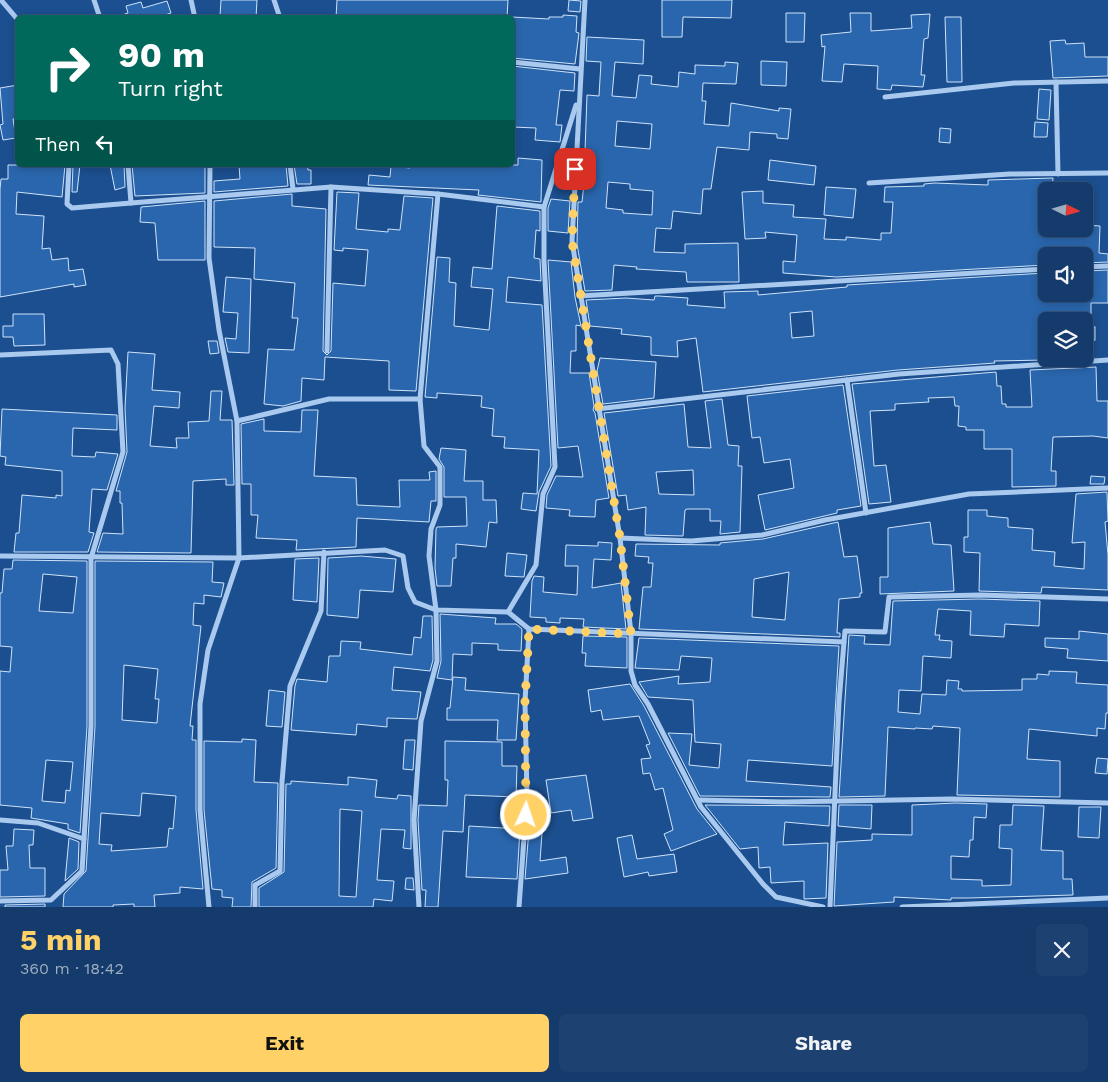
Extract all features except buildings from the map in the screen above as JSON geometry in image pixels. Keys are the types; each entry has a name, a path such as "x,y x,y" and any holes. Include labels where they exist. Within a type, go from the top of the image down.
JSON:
{"street":[{"path":"1,0 15,16"},
{"path":"94,0 99,15"},
{"path":"191,0 194,15"},
{"path":"274,0 279,15"},
{"path":"585,0 578,97 572,241 597,409 620,538 631,634 631,671 635,685 648,704 698,800 762,884 776,897 823,907"},
{"path":"515,62 580,69"},
{"path":"885,98 1014,83 1108,81"},
{"path":"1056,82 1058,174"},
{"path":"508,612 536,565 543,494 555,467 544,261 544,207 578,97"},
{"path":"69,167 67,204 72,208 293,188 331,187 438,194 544,207"},
{"path":"128,167 131,203"},
{"path":"209,907 200,810 200,704 208,650 239,558 237,421 219,330 209,258 210,167"},
{"path":"290,167 293,188"},
{"path":"869,183 1108,173"},
{"path":"327,351 331,187"},
{"path":"419,907 414,820 421,721 437,661 436,610 429,556 431,529 440,505 440,467 424,446 420,399 438,194"},
{"path":"1093,267 1108,266"},
{"path":"579,296 1038,269"},
{"path":"0,355 112,350 118,364 123,452 91,558 91,726 82,871 51,900 0,901"},
{"path":"597,409 899,374 1108,360"},
{"path":"847,380 866,513"},
{"path":"237,421 329,399 420,399"},
{"path":"620,538 691,541 762,535 969,494 1108,488"},
{"path":"0,556 239,558 385,550 403,556 408,588 415,602 436,610 508,612 529,629 844,642"},
{"path":"255,907 255,885 280,871 282,782 290,686 321,611 324,552"},
{"path":"830,907 838,702 845,631 885,632 889,597 981,595 1108,599"},
{"path":"520,907 527,796 525,702 529,629"},
{"path":"698,800 783,802 952,799 1108,803"},
{"path":"0,820 38,824 84,839"},
{"path":"902,907 1108,898"}],"route":[{"path":"526,815 525,702 529,629 631,634 620,538 597,409 572,241 575,169"}]}
